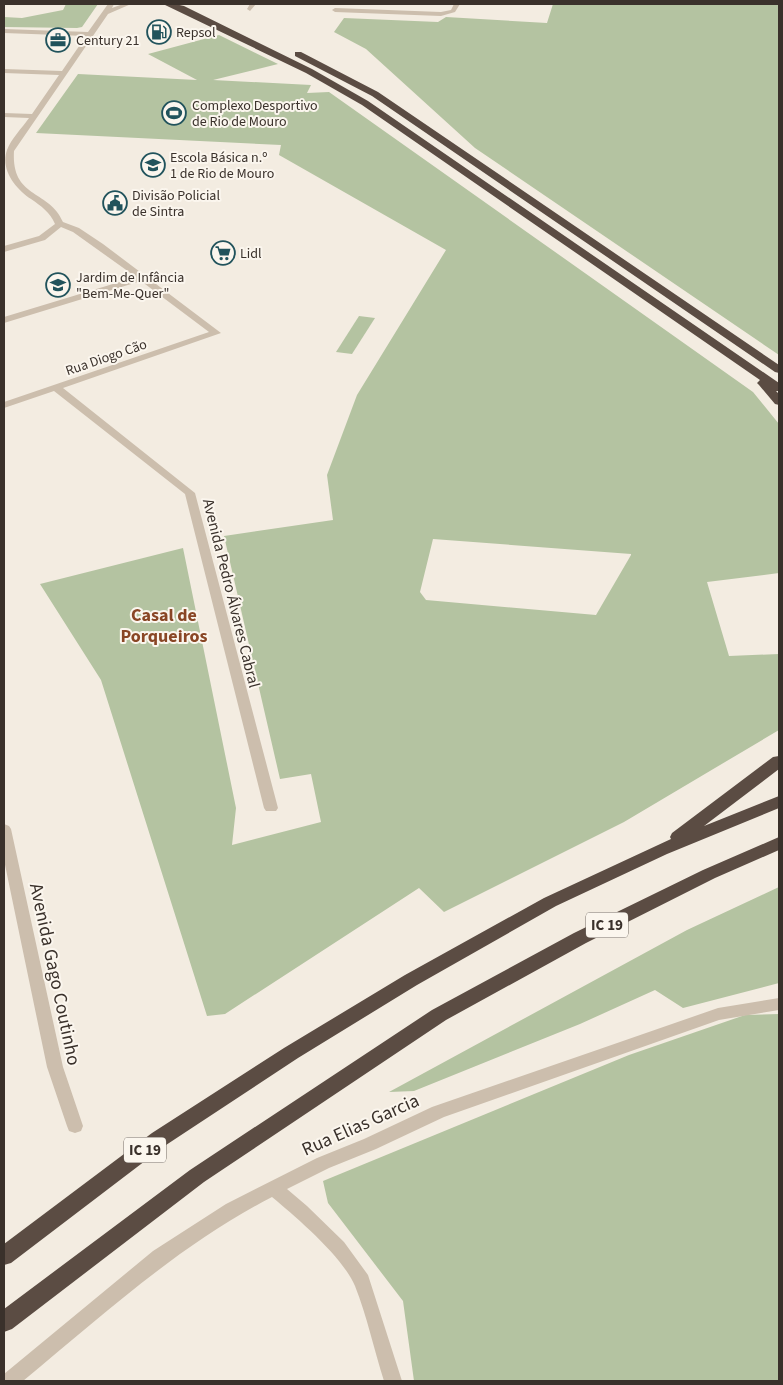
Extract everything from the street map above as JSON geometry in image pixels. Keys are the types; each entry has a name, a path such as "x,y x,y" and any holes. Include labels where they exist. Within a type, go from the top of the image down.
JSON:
{"highway":[{"path":"168,4 180,8 309,71 365,103 779,388"},
{"path":"196,4 375,94 779,370"},
{"path":"745,364 779,401"},
{"path":"661,850 779,761"},
{"name":"IC 19","path":"4,1256 159,1139 300,1047 411,980 550,902 661,850 779,802"},
{"name":"IC 19","path":"4,1322 197,1176 439,1015 580,938 709,874 779,843"}],"street":[{"path":"59,224 57,218 21,191 8,178 5,165 10,151 110,4"},
{"path":"106,12 128,4"},
{"path":"335,10 441,14 453,11 457,4"},
{"path":"4,32 90,34"},
{"path":"4,71 63,73"},
{"path":"4,115 34,116"},
{"path":"4,249 44,237 55,230 59,224"},
{"path":"4,243 43,232 59,224 76,230 142,278"},
{"path":"4,320 142,278"},
{"name":"Rua Diogo Cão","path":"4,405 216,333 142,278"},
{"name":"Avenida Pedro Álvares Cabral","path":"56,388 190,493 271,808"},
{"name":"Avenida Gago Coutinho","path":"4,829 55,1067 75,1126"},
{"name":"Rua Elias Garcia","path":"8,1381 159,1256 232,1209 323,1163 370,1144 438,1112 718,1014 779,1004"},
{"path":"273,1188 301,1211 338,1248 362,1281 393,1381"}],"green space":[{"path":"66,4 98,4 82,27 4,27 4,17 22,18 63,10"},
{"path":"553,4 779,4 779,355 475,148 366,49 334,32 344,18 438,22 446,17 547,23"},
{"path":"219,35 278,64 213,80 311,85 307,93 329,92 753,392 779,424 779,573 707,582 729,656 779,654 779,730 624,822 444,912 419,888 225,1014 207,1016 101,680 40,584 183,548 236,808 232,845 321,822 311,774 280,779 224,536 333,520 327,475 357,395 446,250 279,155 281,145 36,133 78,74 197,80 148,54","holes":["433,539 631,554 596,615 426,600 420,592"]},
{"path":"359,316 375,318 352,354 336,352"},
{"path":"779,887 779,983 683,1008 655,990 580,1024 414,1091 389,1092 687,930"},
{"path":"779,1014 779,1381 414,1381 403,1301 328,1203 323,1181 629,1055 745,1015"}],"place":[{"name":"Repsol","path":"159,32"},
{"name":"Century 21","path":"58,40"},
{"name":"Complexo Desportivo de Rio de Mouro","path":"174,113"},
{"name":"Escola Básica n.º 1 de Rio de Mouro","path":"153,165"},
{"name":"Divisão Policial de Sintra","path":"115,203"},
{"name":"Lidl","path":"223,253"},
{"name":"Jardim de Infância \"Bem-Me-Quer\"","path":"58,285"}],"district":[{"name":"Casal de Porqueiros","path":"164,625"}]}
